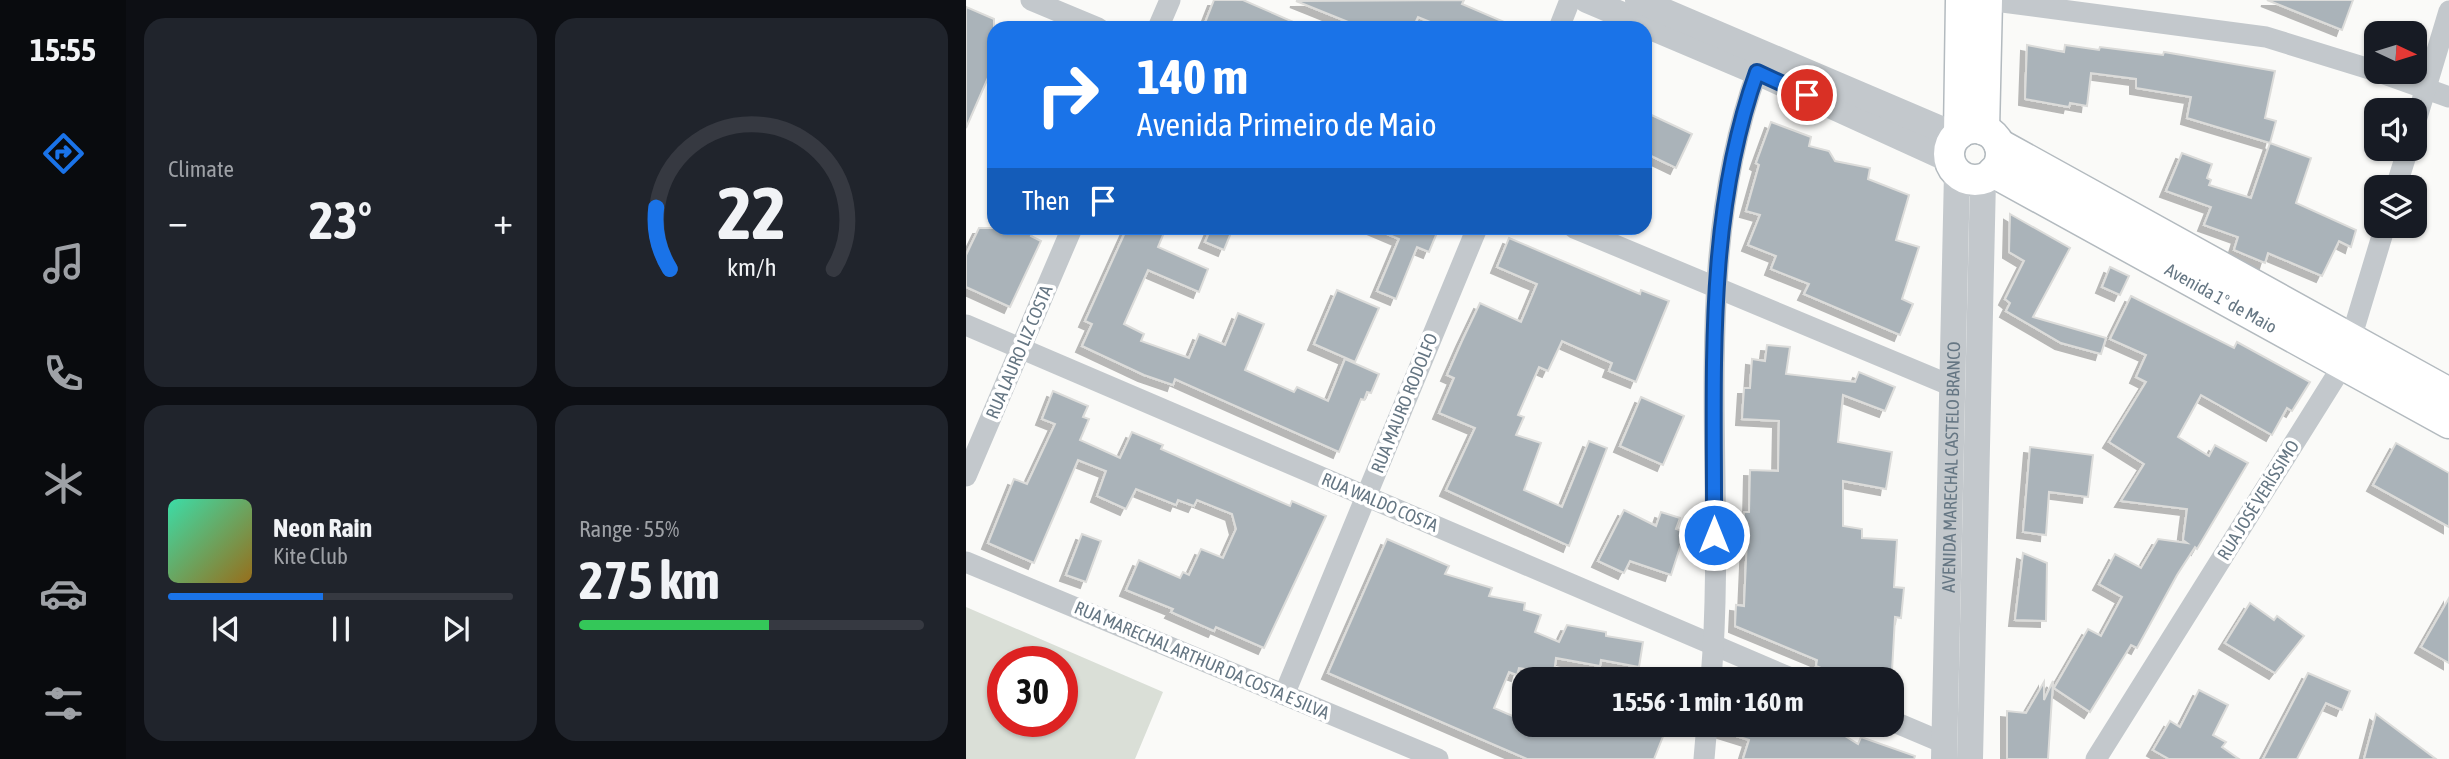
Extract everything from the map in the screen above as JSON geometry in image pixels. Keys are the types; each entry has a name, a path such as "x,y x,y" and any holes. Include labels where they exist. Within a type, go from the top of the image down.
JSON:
{"main road":[{"name":"AVENIDA MARECHAL CASTELO BRANCO","path":"1961,0 1973,154"},
{"name":"AVENIDA MARECHAL CASTELO BRANCO","path":"1973,154 1987,0"},
{"name":"Avenida 1º de Maio","path":"1973,154 2347,352 2449,393"},
{"name":"Avenida 1º de Maio","path":"2347,352 2449,423"}],"street":[{"path":"1031,0 1081,21"},
{"path":"1161,21 1170,0"},
{"path":"1562,21 1570,0"},
{"path":"1587,0 1637,21"},
{"name":"Avenida 1º de Maio","path":"1638,0 1973,154"},
{"path":"1987,0 2266,37 2364,67"},
{"path":"2423,98 2449,11"},
{"path":"1652,28 1757,72 1973,154"},
{"path":"1711,667 1716,287 1733,153 1757,72"},
{"path":"2415,84 2449,97"},
{"name":"AVENIDA MARECHAL CASTELO BRANCO","path":"1944,751 1952,386 1973,154"},
{"name":"AVENIDA MARECHAL CASTELO BRANCO","path":"1970,759 1973,154"},
{"name":"RUA LAURO LIZ COSTA","path":"966,476 1069,235"},
{"name":"RUA MAURO RODOLFO","path":"1284,695 1474,235"},
{"path":"1591,235 1952,386"},
{"name":"RUA JOSÉ VERÍSSIMO","path":"2096,759 2347,352 2381,238"},
{"name":"RUA WALDO COSTA","path":"966,325 1765,667"},
{"name":"RUA MARECHAL ARTHUR DA COSTA E SILVA","path":"966,562 1284,695 1401,752 1438,759"},
{"path":"1904,728 1944,751"},
{"path":"1704,759 1706,737"}],"shaded area":[{"path":"966,607 1056,646 987,646 987,737 1078,737 1078,655 1163,692 1135,759 966,759"}],"building":[{"path":"1214,0 1243,0 1291,21 1206,21"},
{"path":"1464,0 1462,4 1502,21 1428,21 1418,17 1416,21 1346,21 1296,1"},
{"path":"2267,0 2353,0 2342,30"},
{"path":"966,7 994,21 987,21 987,80 966,128"},
{"path":"2027,45 2064,52 2065,45 2163,55 2164,52 2275,71 2265,118 2276,121 2270,143 2187,118 2191,97 2136,88 2136,79 2091,73 2087,106 2070,103 2069,107 2025,99"},
{"path":"1652,115 1692,134 1676,168 1652,156"},
{"path":"1771,122 1811,137 1809,146 1829,151 1835,161 1870,168 1868,179 1909,195 1896,240 1919,247 1902,299 1913,304 1900,335 1804,294 1809,284 1771,269 1776,256 1748,245 1760,215 1746,211 1759,165 1756,163"},
{"path":"2270,143 2311,158 2296,203 2356,230 2351,247 2339,241 2322,276 2268,253 2265,263 2234,250 2238,237 2204,225 2211,207 2166,191 2182,153 2212,164 2207,178 2211,180 2209,185 2251,198"},
{"path":"2010,214 2070,248 2033,317 2106,338 2101,354 2061,343 2006,311 2010,303 2005,299 2024,261 2009,252"},
{"path":"979,228 987,228 987,235 1032,235 1041,241 1010,307 966,287 966,255"},
{"path":"1124,235 1163,235 1158,247 1208,269 1199,292 1148,270 1124,324 1144,334 1141,341 1189,358 1199,334 1225,345 1238,313 1264,324 1245,370 1294,392 1297,387 1328,401 1345,359 1379,374 1371,393 1367,392 1364,400 1361,399 1339,452 1175,379 1173,385 1144,375 1082,346 1092,324 1085,321"},
{"path":"1208,235 1230,235 1224,250 1205,242"},
{"path":"1390,235 1436,235 1429,252 1417,247 1396,299 1377,291 1399,239"},
{"path":"1509,238 1640,294 1641,290 1669,301 1636,382 1609,371 1612,363 1562,341 1548,371 1539,367 1518,415 1524,417 1516,435 1541,443 1524,490 1562,507 1589,441 1607,448 1569,546 1446,490 1475,428 1439,413 1454,378 1447,375 1462,341 1480,303 1521,322 1537,284 1497,267"},
{"path":"2110,267 2129,276 2120,295 2102,287"},
{"path":"1337,290 1379,308 1355,362 1314,344"},
{"path":"2131,296 2234,348 2237,342 2310,382 2292,411 2287,408 2272,435 2201,395 2178,437 2209,456 2215,445 2248,463 2197,549 2195,547 2177,575 2137,648 2131,645 2090,712 2054,688 2088,629 2101,636 2122,597 2099,584 2115,554 2141,568 2158,539 2187,543 2183,540 2187,509 2121,501 2144,464 2109,442 2146,382 2136,377 2146,355 2110,339"},
{"path":"1767,345 1790,347 1786,374 1855,382 1859,372 1895,387 1885,411 1843,395 1838,442 1892,452 1886,489 1843,481 1843,526 1862,529 1862,538 1897,540 1894,587 1904,588 1901,618 1895,617 1892,667 1818,667 1816,666 1817,660 1735,626 1736,605 1744,606 1747,538 1742,538 1744,512 1749,512 1750,470 1778,471 1779,421 1742,419 1744,388 1750,388 1752,359 1765,361"},
{"path":"1053,391 1088,406 1083,417 1089,419 1080,440 1120,458 1132,432 1163,445 1161,449 1290,506 1292,501 1326,516 1264,648 1216,627 1214,631 1171,612 1173,609 1126,590 1139,560 1180,578 1183,572 1189,575 1201,549 1223,558 1236,529 1232,514 1197,500 1194,506 1178,500 1176,505 1136,489 1126,509 1097,496 1106,471 1078,460 1034,563 988,543 1014,479 1027,484 1055,424 1042,419"},
{"path":"1641,397 1684,416 1663,465 1620,446"},
{"path":"2396,443 2449,473 2449,527 2373,485"},
{"path":"2030,447 2093,455 2088,497 2049,492 2046,535 2023,532"},
{"path":"1624,510 1656,526 1661,512 1680,518 1676,529 1685,532 1671,575 1630,561 1624,573 1598,561"},
{"path":"1082,534 1101,541 1086,582 1066,575"},
{"path":"1387,539 1449,566 1445,574 1492,588 1489,596 1525,603 1524,610 1541,615 1535,632 1559,642 1567,625 1606,632 1606,636 1643,642 1639,667 1601,660 1600,666 1556,658 1555,667 1512,667 1512,673 1509,672 1494,708 1512,716 1512,737 1663,737 1654,759 1527,759 1328,673"},
{"path":"2023,553 2047,563 2046,621 2015,620"},
{"path":"2449,598 2449,663 2421,647"},
{"path":"2250,603 2274,620 2277,616 2304,636 2275,673 2225,643"},
{"path":"2308,673 2350,691 2342,710 2326,703 2297,759 2263,759"},
{"path":"2053,681 2048,759 2007,759 2007,711 2026,713 2044,682 2044,700"},
{"path":"2199,690 2228,705 2213,735 2226,742 2222,747 2239,759 2169,759 2153,750 2170,721 2180,727"},
{"path":"2376,714 2436,759 2364,759"},
{"path":"1739,737 1847,737 1858,744 1861,737 1915,756 1914,759 1743,759 1749,740"}],"route":[{"path":"1714,535 1716,287 1733,153 1745,105 1757,72 1807,95"}]}
